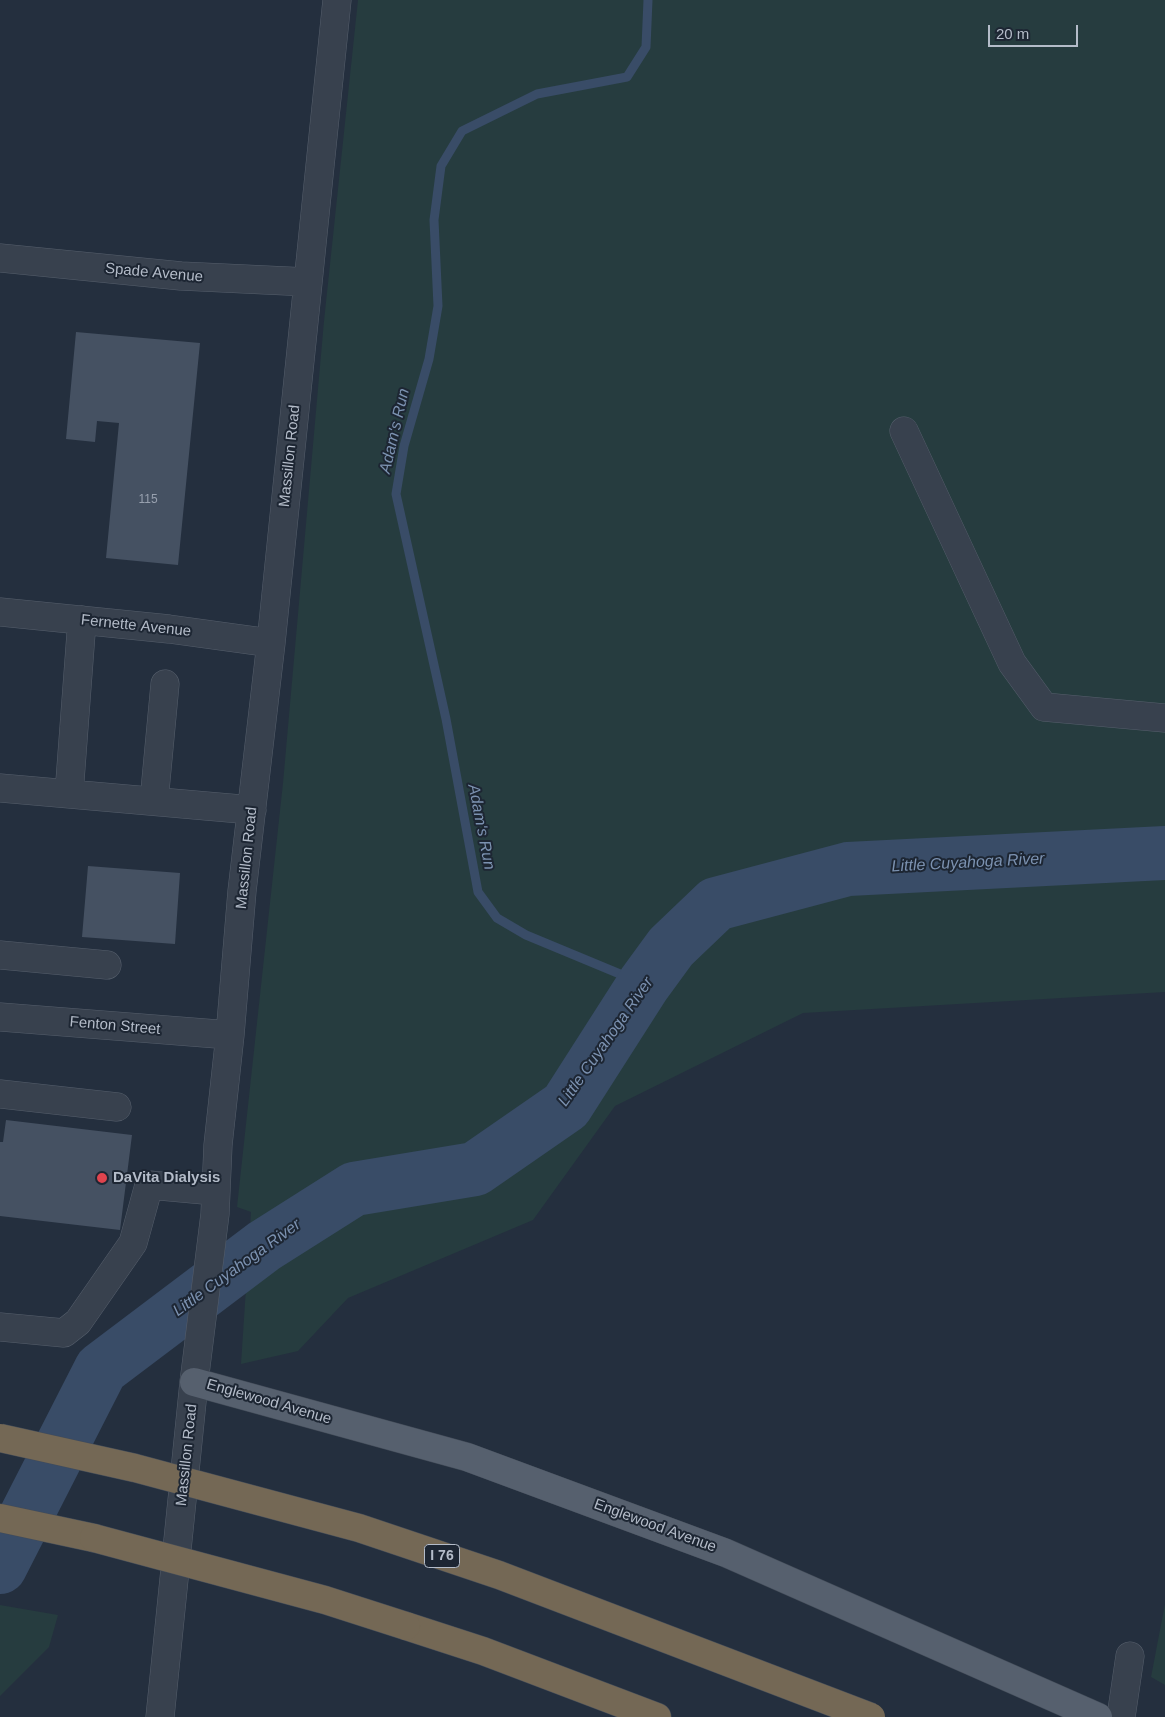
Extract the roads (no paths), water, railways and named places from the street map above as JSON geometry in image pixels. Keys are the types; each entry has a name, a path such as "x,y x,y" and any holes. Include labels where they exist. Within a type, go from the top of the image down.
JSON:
{"highway":[{"name":"I 76","path":"0,1438 135,1468 359,1528 499,1575 871,1717"},
{"path":"0,1518 94,1538 325,1600 483,1651 657,1717"},
{"path":"0,1533 94,1538"}],"main road":[{"name":"Englewood Avenue","path":"194,1382 467,1457 717,1550 1098,1717"}],"street":[{"name":"Massillon Road","path":"160,1717 194,1382 215,1202 218,1145 252,810 337,0"},
{"name":"Spade Avenue","path":"0,258 180,276 308,282"},
{"path":"904,431 1012,663 1044,708 1165,718"},
{"name":"Fernette Avenue","path":"0,612 168,629 271,643"},
{"path":"69,794 82,620"},
{"path":"154,801 165,684"},
{"path":"0,788 252,810"},
{"path":"0,956 107,965"},
{"name":"Fenton Street","path":"0,1017 230,1036"},
{"path":"0,1094 117,1106"},
{"path":"0,1327 64,1333 78,1322 133,1243 149,1185 215,1202"},
{"path":"1121,1717 1130,1656"}],"waterway":[{"name":"Adam's Run","path":"644,984 526,935 497,918 478,892 446,719 396,494 404,446 429,359 438,306 434,220 441,166 462,131 537,94 627,77 646,47 648,0"},
{"name":"Little Cuyahoga River","path":"0,1567 101,1369 264,1246 354,1189 475,1169 566,1106 644,984 671,947 716,904 848,869 1165,853"}],"place":[{"name":"DaVita Dialysis","path":"102,1178"}]}
